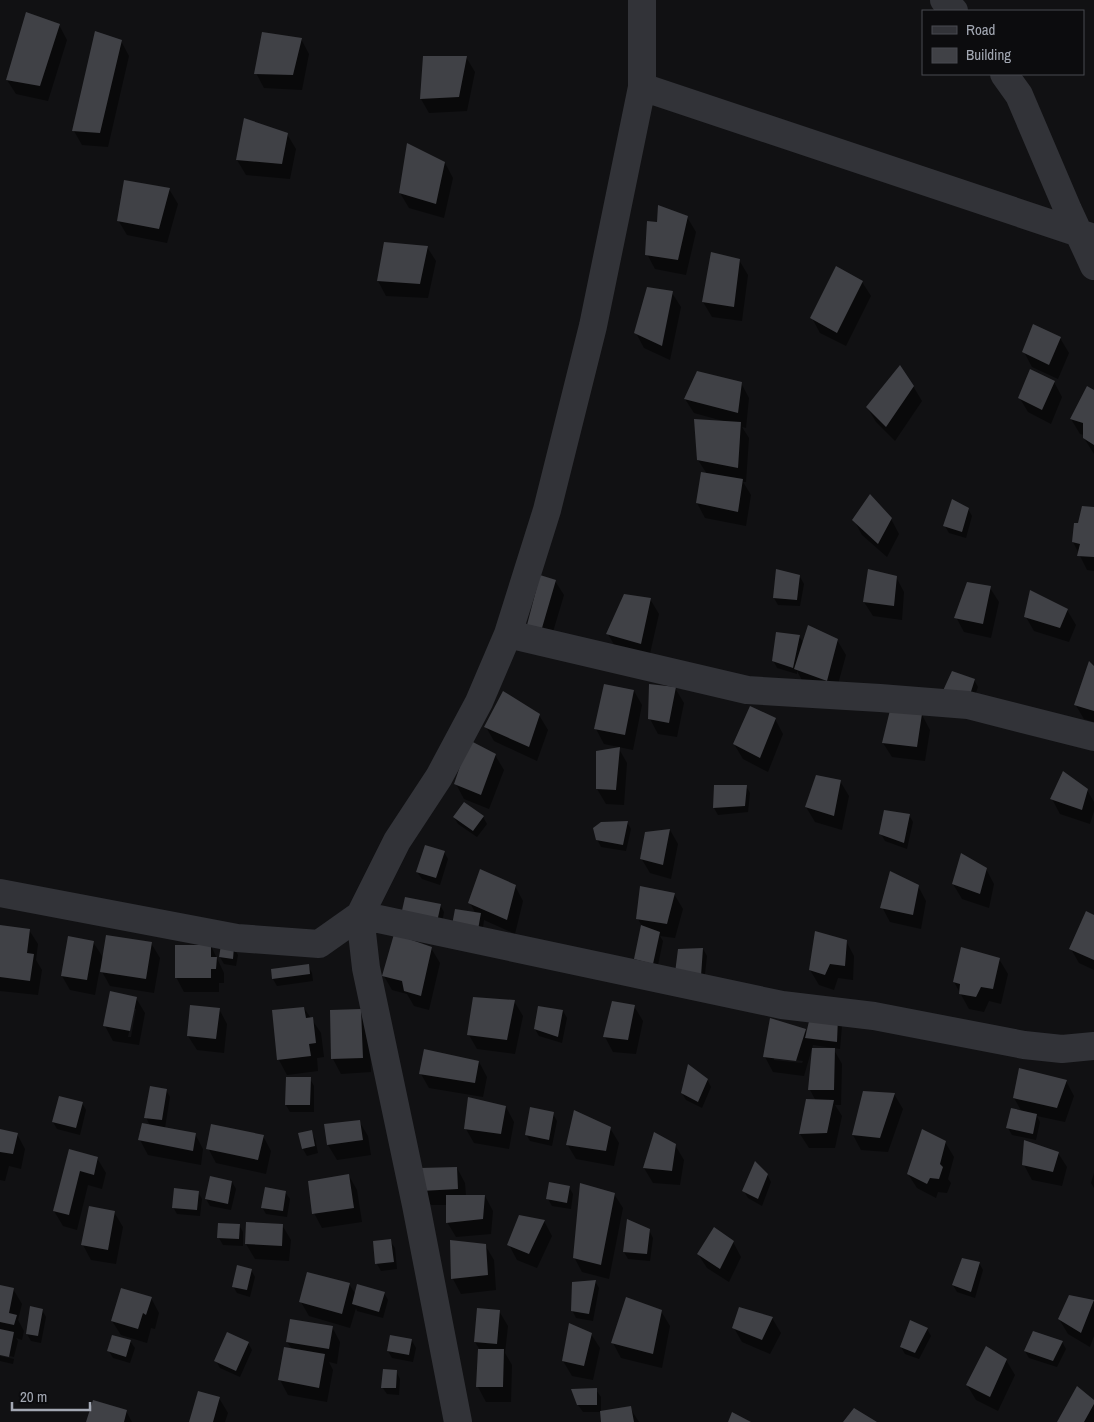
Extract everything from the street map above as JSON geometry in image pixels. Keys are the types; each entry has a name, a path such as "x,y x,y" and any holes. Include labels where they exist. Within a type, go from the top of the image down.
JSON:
{"street":[{"path":"0,893 237,938 319,944 360,915 397,841 439,776 480,702 508,634 546,510 593,326 642,86 642,0"},
{"path":"944,0 953,10"},
{"path":"1005,75 1019,96 1086,236 1094,266"},
{"path":"642,86 1086,236"},
{"path":"508,634 747,690 968,705 1094,738"},
{"path":"360,915 782,1005 874,1016 1024,1045 1062,1049 1094,1046"},
{"path":"360,915 366,968 416,1205 458,1422"}],"building":[{"path":"26,12 60,24 40,86 6,80"},
{"path":"95,31 122,40 100,133 72,131"},
{"path":"262,32 302,38 293,75 254,74"},
{"path":"423,56 467,56 459,97 420,99"},
{"path":"244,118 288,133 282,164 236,160"},
{"path":"407,143 445,162 436,204 399,193"},
{"path":"124,180 170,188 159,229 117,221"},
{"path":"658,205 688,216 678,260 645,255 647,221 657,222"},
{"path":"384,242 428,246 420,284 377,281"},
{"path":"711,252 740,259 734,307 702,302"},
{"path":"836,266 863,281 837,333 810,318"},
{"path":"647,287 673,291 662,346 634,333"},
{"path":"1033,324 1061,337 1049,365 1022,352"},
{"path":"900,365 914,386 886,427 866,407"},
{"path":"1030,369 1055,381 1042,410 1018,398"},
{"path":"697,371 742,382 738,413 684,399"},
{"path":"1087,386 1094,390 1094,445 1083,438 1083,423 1070,419"},
{"path":"694,419 741,422 738,468 697,460"},
{"path":"701,472 743,479 738,512 696,503"},
{"path":"870,494 892,518 878,544 852,520"},
{"path":"952,499 969,508 962,532 943,526"},
{"path":"1082,506 1094,507 1094,557 1077,556 1080,544 1072,542 1074,523 1078,523"},
{"path":"776,569 800,575 797,600 773,598"},
{"path":"868,569 897,576 894,606 863,602"},
{"path":"540,575 556,580 542,628 527,625"},
{"path":"967,582 991,586 983,624 954,618"},
{"path":"1030,590 1068,609 1060,628 1024,617"},
{"path":"624,594 651,598 641,644 606,634"},
{"path":"808,625 838,639 827,681 794,669"},
{"path":"776,632 800,635 793,668 772,661"},
{"path":"1089,661 1094,666 1094,711 1074,705"},
{"path":"952,671 975,679 969,698 941,695"},
{"path":"604,684 634,690 625,735 594,729"},
{"path":"649,684 676,687 669,723 648,719"},
{"path":"503,691 540,714 529,747 484,727"},
{"path":"750,706 776,718 760,758 733,744"},
{"path":"891,706 922,714 917,747 882,743"},
{"path":"469,740 496,754 481,795 454,784"},
{"path":"620,747 616,790 596,789 596,751"},
{"path":"1063,771 1088,789 1082,810 1050,799"},
{"path":"816,775 841,780 834,816 805,807"},
{"path":"714,785 747,785 745,806 713,808"},
{"path":"464,802 484,816 473,831 453,817"},
{"path":"884,810 910,814 904,843 879,834"},
{"path":"628,821 623,845 596,840 593,828 601,822"},
{"path":"670,829 663,865 640,859 645,832"},
{"path":"425,845 445,851 436,878 416,872"},
{"path":"961,853 987,868 980,894 952,884"},
{"path":"480,869 516,885 507,920 468,903"},
{"path":"890,871 919,885 913,915 880,908"},
{"path":"640,886 675,893 667,924 636,919"},
{"path":"405,897 441,904 437,922 401,915"},
{"path":"455,909 481,913 477,935 452,925"},
{"path":"1086,911 1094,915 1094,960 1069,949"},
{"path":"0,925 30,929 27,953 34,954 30,981 0,977"},
{"path":"641,925 660,932 653,964 634,959"},
{"path":"815,931 847,940 845,966 830,964 825,975 809,970"},
{"path":"394,934 432,947 421,996 404,991 402,981 382,976"},
{"path":"106,935 152,942 146,979 100,972"},
{"path":"68,936 94,941 87,980 61,976"},
{"path":"175,945 211,945 211,957 217,957 216,969 211,969 211,978 175,978"},
{"path":"221,945 234,947 233,959 219,957"},
{"path":"961,947 1000,958 993,989 981,987 976,997 959,994 960,984 953,982"},
{"path":"703,948 701,976 675,973 678,949"},
{"path":"309,964 310,974 272,979 271,969"},
{"path":"110,991 137,997 130,1031 103,1026"},
{"path":"473,997 515,1000 507,1040 467,1035"},
{"path":"612,1001 635,1005 628,1040 603,1037"},
{"path":"190,1005 220,1008 216,1039 187,1036"},
{"path":"538,1006 563,1010 558,1037 534,1029"},
{"path":"304,1007 306,1018 313,1017 316,1043 309,1044 311,1056 277,1060 272,1010"},
{"path":"361,1009 363,1058 331,1059 330,1010"},
{"path":"811,1013 838,1018 837,1042 805,1038"},
{"path":"770,1018 806,1029 796,1061 763,1057"},
{"path":"812,1048 835,1048 834,1090 808,1090"},
{"path":"424,1049 479,1061 475,1083 419,1074"},
{"path":"688,1064 708,1079 698,1102 681,1093"},
{"path":"1019,1068 1067,1080 1057,1108 1013,1098"},
{"path":"286,1077 311,1077 310,1105 285,1105"},
{"path":"150,1086 167,1089 162,1120 144,1118"},
{"path":"863,1091 895,1093 880,1138 852,1135"},
{"path":"59,1096 83,1102 76,1128 52,1122"},
{"path":"468,1097 506,1106 501,1134 464,1129"},
{"path":"806,1099 834,1100 827,1133 799,1134"},
{"path":"530,1107 554,1112 549,1140 525,1135"},
{"path":"1011,1108 1037,1114 1033,1134 1006,1128"},
{"path":"574,1110 611,1127 606,1151 566,1145"},
{"path":"360,1120 363,1140 327,1145 324,1124"},
{"path":"142,1123 196,1133 193,1151 138,1140"},
{"path":"211,1124 264,1135 258,1160 206,1149"},
{"path":"0,1129 18,1133 13,1154 0,1152"},
{"path":"922,1129 946,1141 940,1164 943,1167 939,1179 930,1178 927,1184 907,1174"},
{"path":"312,1130 315,1146 302,1149 298,1133"},
{"path":"654,1132 676,1144 672,1171 643,1168"},
{"path":"1024,1140 1059,1152 1053,1172 1022,1165"},
{"path":"69,1149 98,1157 94,1175 80,1171 69,1215 53,1211"},
{"path":"755,1161 768,1174 758,1199 742,1191"},
{"path":"457,1167 458,1189 421,1191 420,1168"},
{"path":"349,1174 354,1208 312,1214 308,1181"},
{"path":"210,1176 232,1181 228,1204 205,1199"},
{"path":"549,1182 570,1186 567,1203 546,1199"},
{"path":"580,1183 615,1193 601,1265 573,1258"},
{"path":"265,1187 286,1191 283,1211 261,1208"},
{"path":"174,1188 199,1191 197,1210 172,1208"},
{"path":"446,1195 485,1195 483,1219 446,1223"},
{"path":"89,1206 115,1211 108,1250 81,1245"},
{"path":"519,1215 545,1220 529,1254 507,1245"},
{"path":"627,1219 650,1229 647,1254 623,1252"},
{"path":"246,1222 283,1224 282,1246 245,1244"},
{"path":"218,1223 240,1224 239,1239 217,1238"},
{"path":"714,1227 734,1241 720,1269 697,1254"},
{"path":"391,1239 394,1262 375,1264 373,1241"},
{"path":"450,1240 486,1244 488,1275 451,1279"},
{"path":"962,1258 980,1262 971,1292 952,1285"},
{"path":"237,1265 252,1269 247,1290 232,1287"},
{"path":"307,1272 350,1283 342,1314 299,1302"},
{"path":"596,1280 589,1314 571,1311 572,1282"},
{"path":"357,1284 385,1292 379,1312 352,1304"},
{"path":"0,1285 14,1288 9,1313 17,1315 14,1325 0,1322"},
{"path":"121,1288 152,1297 146,1315 143,1313 138,1329 111,1321"},
{"path":"1069,1295 1094,1300 1081,1333 1058,1319"},
{"path":"626,1297 662,1310 653,1354 611,1343"},
{"path":"30,1306 43,1309 38,1336 26,1334"},
{"path":"739,1307 773,1317 762,1340 732,1328"},
{"path":"477,1308 500,1310 497,1344 474,1342"},
{"path":"290,1319 333,1326 329,1349 286,1342"},
{"path":"910,1320 928,1328 915,1353 900,1347"},
{"path":"569,1323 592,1333 584,1366 562,1361"},
{"path":"0,1329 14,1332 9,1357 0,1355"},
{"path":"1033,1331 1063,1341 1053,1361 1024,1351"},
{"path":"227,1332 249,1342 236,1371 214,1361"},
{"path":"112,1335 131,1340 126,1357 107,1351"},
{"path":"390,1335 412,1339 409,1355 387,1351"},
{"path":"986,1346 1007,1359 990,1397 966,1385"},
{"path":"284,1347 325,1354 319,1388 278,1380"},
{"path":"478,1349 504,1349 503,1387 476,1387"},
{"path":"383,1369 397,1370 396,1388 381,1388"},
{"path":"1077,1386 1094,1400 1094,1404 1084,1422 1057,1422"},
{"path":"597,1388 597,1405 577,1405 571,1389"},
{"path":"198,1391 220,1397 213,1422 189,1422"},
{"path":"93,1400 127,1410 124,1422 86,1422"},
{"path":"631,1406 634,1422 601,1422 600,1411"},
{"path":"854,1408 877,1422 843,1422"},
{"path":"732,1412 751,1422 728,1422"}]}
